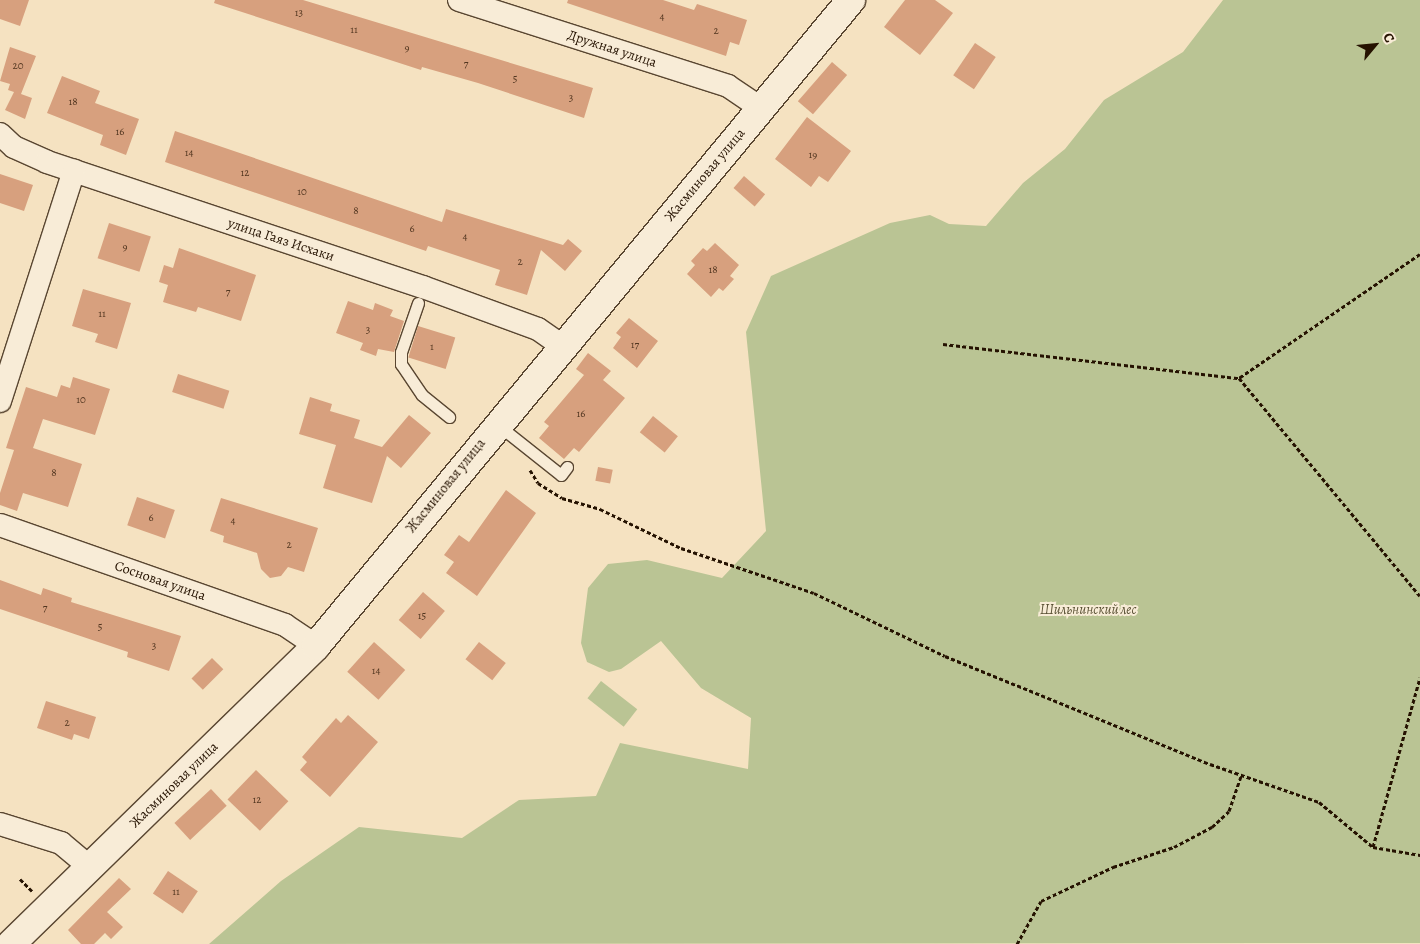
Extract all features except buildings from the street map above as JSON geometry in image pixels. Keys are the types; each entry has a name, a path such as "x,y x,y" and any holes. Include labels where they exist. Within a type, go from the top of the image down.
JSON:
{"street":[{"name":"Дружная улица","path":"459,0 728,86 761,108"},
{"name":"Жасминовая улица","path":"11,944 316,646 497,424 851,0"},
{"name":"улица Гаяз Исхаки","path":"0,134 14,147 74,171 512,319 538,329 562,346"},
{"path":"0,402 74,171"},
{"name":"Сосновая улица","path":"0,525 285,625 316,646"},
{"path":"0,824 61,843 90,867"}],"lane":[{"path":"418,303 401,352 401,364 422,395 449,417"},
{"path":"497,424 561,475 567,468"}],"path":[{"path":"943,344 1239,378 1420,254"},
{"path":"1239,378 1420,596"},
{"path":"522,444 527,466 538,483 562,498 600,509 681,548 814,593 945,656 1210,764 1319,802 1373,847 1420,855"},
{"path":"1373,847 1420,677"},
{"path":"1017,944 1041,901 1112,867 1174,847 1212,827 1229,811 1242,774"}],"green space":[{"name":"Шильнинский лес","path":"1223,0 1420,0 1420,943 209,944 281,881 359,827 462,838 519,800 596,796 620,743 748,769 751,718 701,688 661,641 621,669 609,672 587,662 581,643 588,588 608,564 647,560 722,578 766,531 746,332 771,276 890,223 930,215 949,224 986,226 1023,183 1065,149 1104,100 1183,52"},
{"path":"601,681 637,709 624,727 587,698"}]}
